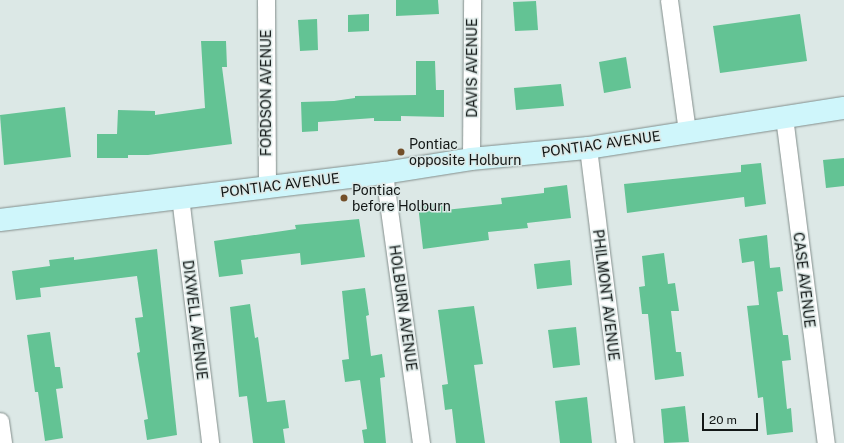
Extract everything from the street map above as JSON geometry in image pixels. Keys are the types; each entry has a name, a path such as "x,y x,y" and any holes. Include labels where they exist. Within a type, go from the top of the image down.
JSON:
{"main road":[{"name":"PONTIAC AVENUE","path":"0,220 267,185 384,173 471,159 588,148 687,131 844,108"}],"street":[{"name":"FORDSON AVENUE","path":"266,0 267,185"},
{"name":"DAVIS AVENUE","path":"471,159 472,0"},
{"path":"669,0 687,131"},
{"name":"CASE AVENUE","path":"784,117 826,443"},
{"name":"PHILMONT AVENUE","path":"588,148 625,443"},
{"name":"HOLBURN AVENUE","path":"384,173 421,443"},
{"name":"DIXWELL AVENUE","path":"180,197 210,443"},
{"path":"0,421 3,443"}],"building":[{"path":"396,0 438,0 439,14 396,16"},
{"path":"536,1 538,30 515,31 513,2"},
{"path":"369,14 369,31 348,32 348,15"},
{"path":"800,14 807,61 720,73 713,26"},
{"path":"317,19 318,50 300,51 298,20"},
{"path":"201,41 226,41 227,67 222,67 232,144 148,155 128,155 128,158 97,158 97,134 117,134 118,110 155,111 155,115 205,108"},
{"path":"626,57 631,88 604,93 599,62"},
{"path":"416,61 435,61 436,90 444,90 444,117 401,116 401,121 374,121 374,118 318,122 318,131 302,132 301,102 334,101 355,98 355,96 416,95"},
{"path":"561,84 564,106 516,110 514,88"},
{"path":"65,107 71,157 4,165 0,115"},
{"path":"844,158 844,186 826,188 823,160"},
{"path":"761,163 766,204 745,207 744,197 627,213 624,184 741,172 741,165"},
{"path":"567,185 571,218 527,223 528,228 488,232 489,240 423,249 418,205 444,203 445,210 502,204 501,198 544,193 544,188"},
{"path":"359,219 365,257 301,265 300,253 241,260 243,274 219,277 214,241 296,229 295,225"},
{"path":"767,235 770,268 780,267 783,291 777,292 783,335 788,335 791,360 782,361 787,409 791,408 793,432 767,435 763,397 758,398 747,306 759,305 754,261 742,263 739,239"},
{"path":"157,249 177,435 147,440 144,420 148,419 137,353 140,352 135,318 143,317 137,276 40,288 41,297 16,300 12,271 50,266 49,260 74,257 74,260"},
{"path":"664,253 668,284 675,283 679,311 671,311 676,352 681,352 684,376 655,380 648,314 642,314 639,287 645,286 642,256"},
{"path":"570,260 572,285 537,289 534,264"},
{"path":"365,288 369,315 366,316 371,356 382,354 385,377 380,378 386,443 364,443 362,430 367,429 360,380 345,382 342,360 349,359 342,291"},
{"path":"250,304 255,338 258,337 267,402 285,400 289,428 283,429 285,443 253,443 247,396 239,397 230,307"},
{"path":"474,306 483,364 474,365 485,443 456,443 452,409 445,410 442,385 448,384 438,310"},
{"path":"576,327 580,365 553,368 548,330"},
{"path":"50,332 55,367 60,367 63,388 56,389 63,438 45,441 38,392 35,392 27,335"},
{"path":"587,397 592,443 560,443 555,401"},
{"path":"685,406 689,442 664,443 661,409"}],"place":[{"name":"Pontiac opposite Holburn","path":"401,152"},
{"name":"Pontiac before Holburn","path":"344,198"}]}
